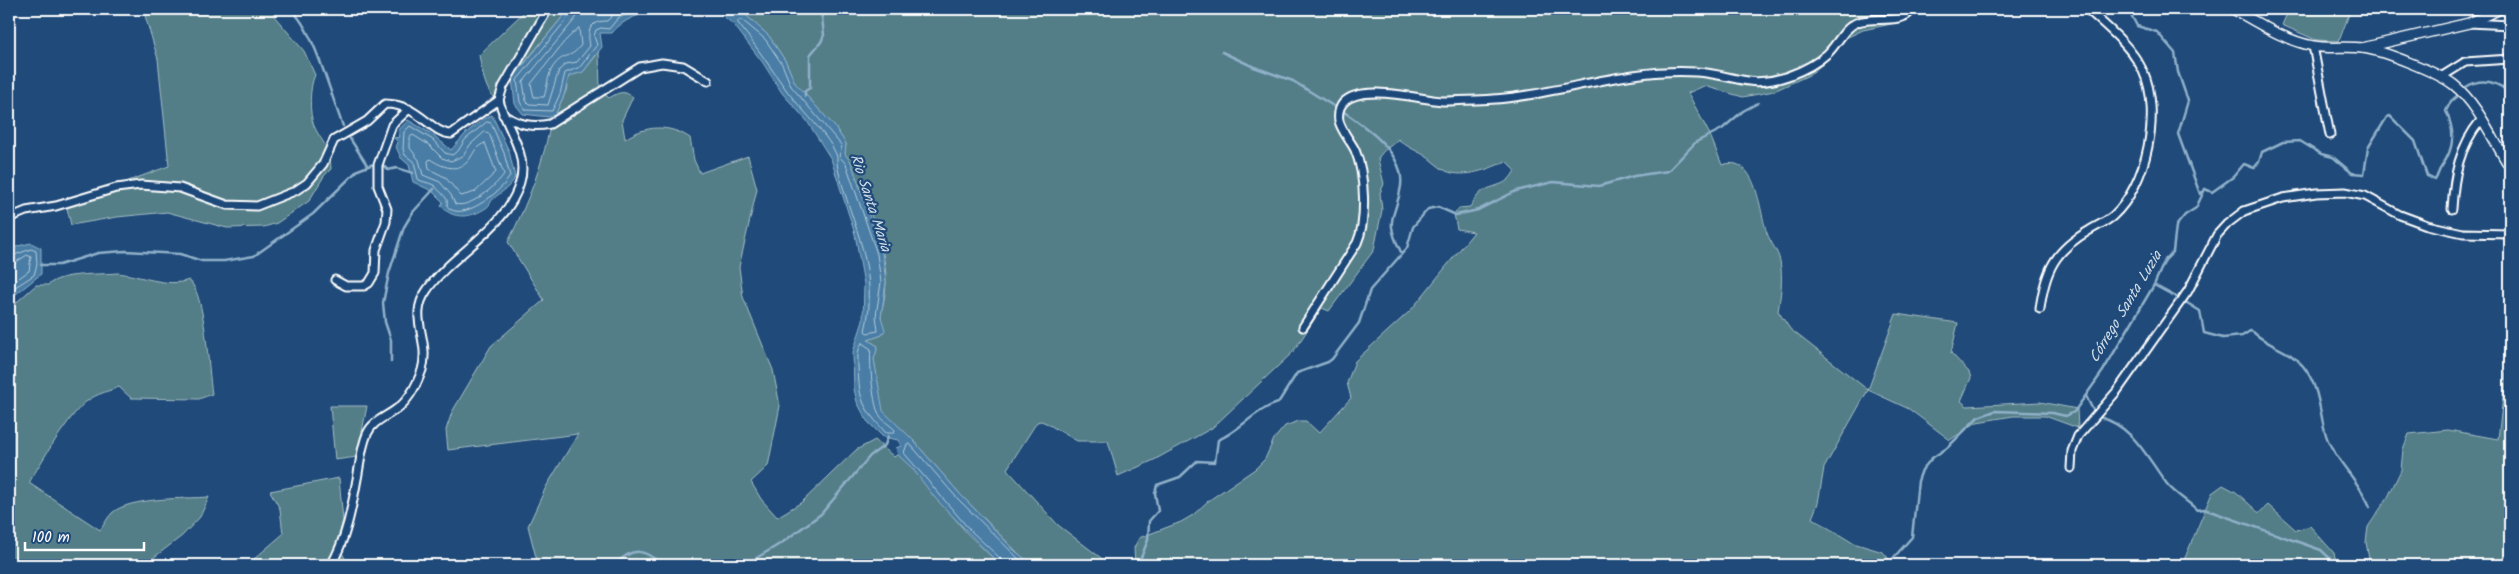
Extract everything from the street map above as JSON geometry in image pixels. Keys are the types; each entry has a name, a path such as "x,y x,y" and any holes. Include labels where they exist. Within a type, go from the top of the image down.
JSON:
{"street":[{"path":"331,565 346,529 368,431 380,419 402,405 420,376 424,349 418,320 419,303 432,283 486,232 517,192 522,163 499,100 503,87 548,9"},
{"path":"1303,328 1357,243 1361,230 1363,200 1359,160 1342,129 1338,113 1343,103 1350,98 1387,93 1443,101 1503,100 1622,76 1672,72 1696,72 1759,83 1789,76 1813,65 1826,55 1846,30 1857,23 1874,18 1903,18 1907,16 1909,9"},
{"path":"2040,309 2049,268 2065,249 2108,219 2122,206 2139,175 2148,149 2150,97 2142,70 2132,53 2087,9"},
{"path":"2233,9 2272,31 2312,46 2362,48 2469,23 2500,9"},
{"path":"2469,23 2510,25"},
{"path":"2312,46 2330,135"},
{"path":"2362,48 2441,77 2454,86 2466,98 2510,167"},
{"path":"2441,77 2465,62 2510,60"},
{"path":"503,114 523,125 550,124 633,71 662,63 684,66 708,81"},
{"path":"9,218 116,188 141,185 180,188 227,205 257,206 295,191 307,182 323,164 334,140 367,120 379,107 385,104 394,104 408,109 442,132 451,134 499,100"},
{"path":"335,280 346,286 364,286 369,283 375,273 376,250 386,222 387,208 378,186 378,165 392,125 408,109"},
{"path":"2452,209 2458,161 2465,140 2481,120"},
{"path":"2071,468 2072,451 2078,436 2117,390 2188,291 2217,235 2235,217 2253,207 2283,198 2316,193 2355,193 2373,199 2400,215 2427,225 2463,233 2510,234"}],"green space":[{"path":"143,9 271,9 275,17 304,51 315,75 310,100 311,115 314,126 328,150 331,169 324,176 309,201 277,223 264,227 227,228 167,212 117,217 71,225 66,204 169,166 158,59"},
{"path":"527,9 569,9 515,74 499,103 487,88 479,55"},
{"path":"739,9 1906,9 1906,17 1896,23 1863,30 1846,38 1824,63 1809,75 1774,91 1743,97 1704,86 1688,93 1710,135 1722,165 1734,164 1743,167 1750,175 1755,186 1767,233 1780,261 1781,286 1778,311 1790,329 1868,390 1824,468 1818,503 1812,518 1853,543 1883,552 1894,565 1135,565 1134,548 1139,538 1181,522 1193,515 1208,501 1255,469 1265,459 1274,439 1285,426 1299,421 1306,421 1319,433 1351,398 1347,383 1355,361 1411,310 1474,232 1457,229 1454,214 1459,208 1470,207 1477,196 1483,191 1505,182 1515,170 1506,161 1476,172 1453,173 1446,171 1398,139 1378,159 1384,184 1380,193 1382,210 1374,250 1329,311 1322,308 1293,352 1212,428 1154,460 1118,476 1108,441 1077,441 1046,423 1037,422 1007,469 1058,525 1109,564 1122,565 1033,565 1023,558 960,494 912,439 882,411 874,359 878,346 868,340 882,335 883,330 881,317 886,287 883,252 851,162 845,154 846,144 835,127 795,83 786,62 769,36"},
{"path":"2289,9 2351,9 2339,41 2316,40 2282,25"},
{"path":"599,52 600,90 609,98 621,93 627,93 633,97 622,120 625,139 641,131 658,128 666,128 682,133 690,138 694,160 700,173 748,156 757,189 739,267 743,297 773,370 780,406 768,466 751,482 761,499 777,517 802,502 856,450 875,440 894,457 898,454 912,468 967,533 1000,565 538,565 528,526 546,487 578,434 448,450 446,430 452,412 491,346 544,300 508,242 535,180 545,149 552,116 555,115 566,91 569,76 583,72"},
{"path":"117,273 172,283 189,280 195,288 203,316 212,394 199,399 131,398 119,387 94,396 80,407 73,416 56,439 29,483 100,530 112,513 131,504 144,501 209,497 200,517 182,536 144,565 9,565 9,309 36,285 48,285 54,281 71,276"},
{"path":"1896,314 1958,323 1951,353 1969,372 1971,378 1961,401 1967,406 2040,402 2077,409 2078,428 2045,416 2013,416 1977,422 1950,440 1909,409 1868,390"},
{"path":"2510,337 2510,565 2370,565 2366,542 2368,527 2388,497 2401,470 2403,449 2409,434 2448,430 2498,439"},
{"path":"330,406 367,406 357,457 335,460"},
{"path":"339,478 343,520 337,544 346,560 346,565 247,565 283,534 280,509 270,491"},
{"path":"2223,485 2236,492 2259,513 2268,505 2296,530 2310,526 2334,553 2337,565 2182,565 2212,493"}],"water":[{"path":"569,9 585,11 660,9 627,20 612,33 600,33 602,47 583,72 569,76 564,95 555,115 548,117 523,114 515,104 512,79"},
{"path":"715,9 739,9 769,36 786,62 795,83 835,127 846,144 845,154 851,162 882,253 886,282 881,317 885,330 882,335 868,340 878,346 874,359 883,411 912,439 960,494 1015,551 1033,565 1000,565 935,498 912,468 898,455 896,448 901,446 898,440 883,437 867,421 857,402 854,389 853,352 863,321 864,284 855,234 831,159 807,121 782,93 763,63 734,25"},
{"path":"492,115 509,151 515,177 508,187 493,199 487,207 474,214 462,216 451,214 441,206 443,202 432,191 413,182 409,165 401,158 396,147 398,142 394,138 400,137 398,131 408,120 432,134 451,150 467,132"},
{"path":"31,243 41,248 41,274 16,294 9,296 9,252 18,246"}],"waterway":[{"path":"290,9 306,30 314,46 343,126"},
{"path":"805,96 805,91 810,88 810,55 821,42 824,35 821,9"},
{"path":"2128,9 2137,26 2157,32 2175,53 2178,72 2188,101 2178,134 2200,194 2202,192"},
{"path":"1222,52 1254,67 1293,81 1335,107"},
{"name":"Córrego Santa Luzia","path":"2466,87 2478,82 2490,82 2501,86 2510,95"},
{"name":"Córrego Santa Luzia","path":"2205,189 2212,192 2233,177 2244,164 2254,168 2259,162 2262,152 2283,142 2300,141 2321,154 2333,157 2352,173 2364,174 2368,148 2387,117 2390,116 2415,141 2427,176 2435,180 2451,146 2452,132 2446,111 2451,101 2457,96"},
{"path":"1138,565 1148,540 1149,521 1158,511 1155,493 1157,485 1180,477 1197,461 1215,462 1218,440 1234,431 1262,410 1278,403 1297,373 1332,359 1359,323 1370,290 1407,248 1413,227 1428,209 1438,207 1456,215 1478,210 1516,191 1553,182 1599,186 1634,176 1668,171 1696,142 1722,129 1743,111 1758,103"},
{"path":"1344,112 1383,143 1397,163 1401,174 1401,186 1392,224 1401,252"},
{"path":"349,137 367,165"},
{"path":"41,265 59,265 98,253 125,251 180,254 202,261 224,261 254,256 313,214 358,170 376,163"},
{"path":"381,163 388,170 397,168 413,173"},
{"path":"391,362 391,340 385,322 383,303 389,273 404,227 413,212 434,189"},
{"name":"Córrego Santa Luzia","path":"1887,565 1912,537 1918,481 1922,470 1932,458 1947,448 1978,417 1995,411 2052,413 2066,416 2074,412 2103,371 2154,285 2165,260 2173,252 2176,226 2185,215 2196,208 2205,189"},
{"path":"2154,285 2178,298"},
{"path":"2184,301 2200,311 2204,333 2223,338 2242,336 2250,331 2292,356 2303,366 2313,382 2330,444 2370,507"},
{"path":"2086,396 2094,412"},
{"path":"2099,417 2111,421 2131,435 2167,484 2197,510 2204,509 2321,550 2337,565"},
{"path":"745,565 783,542 821,514 870,456 885,445 888,436"},
{"path":"615,565 633,552 644,553 663,565"}],"water label":[{"name":"Rio Santa Maria","path":"870,203"}]}
